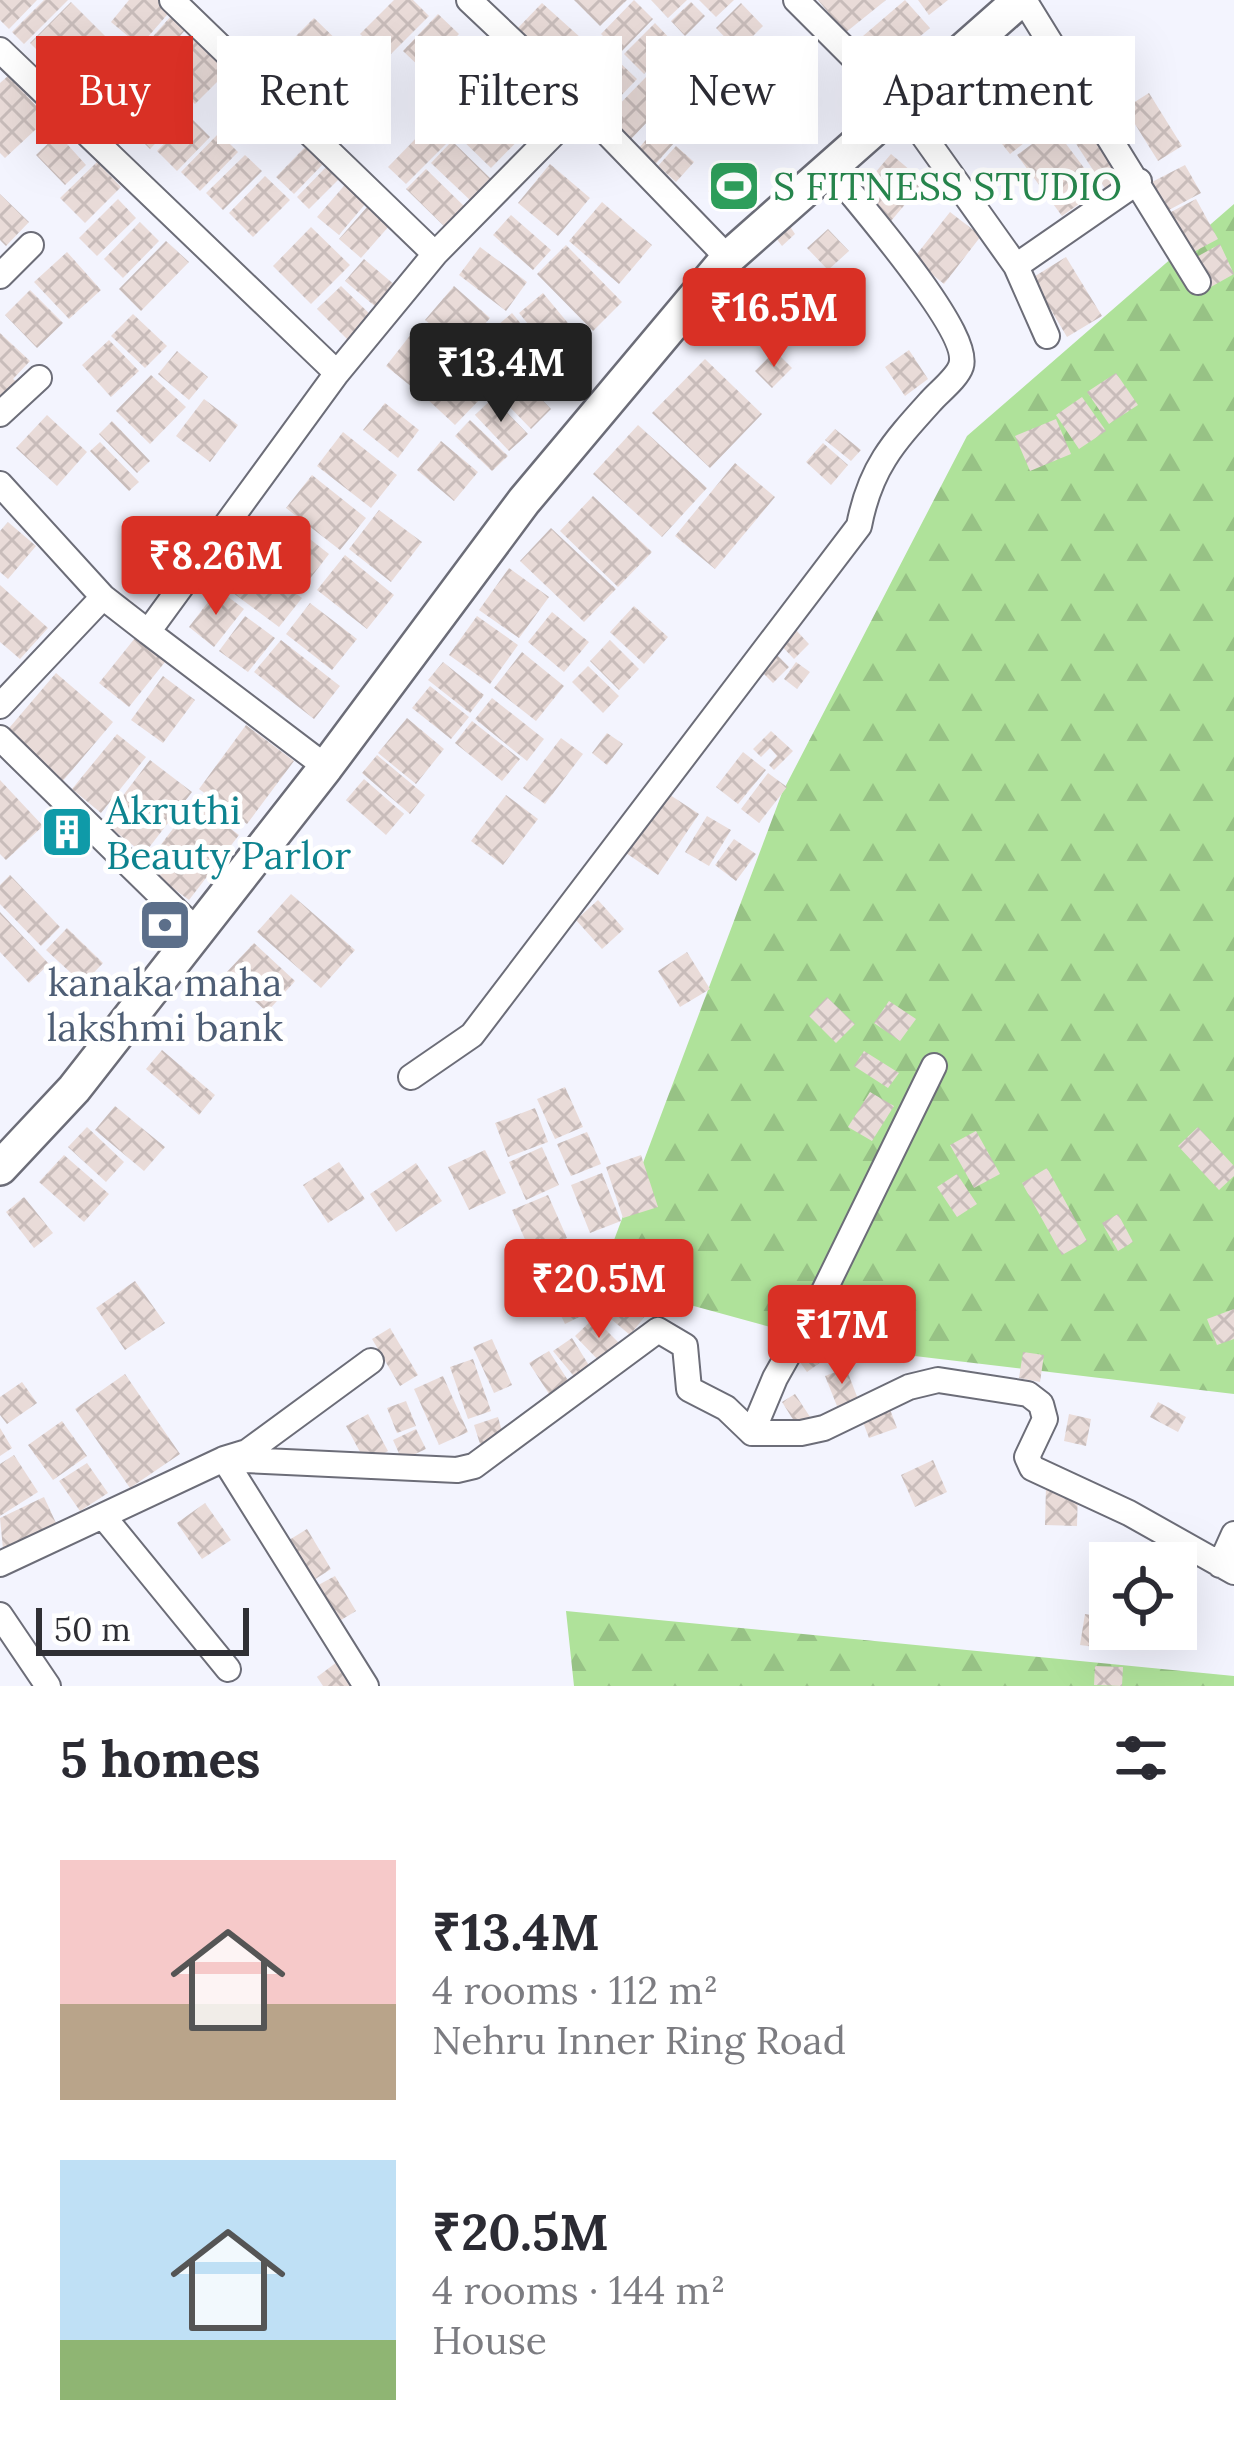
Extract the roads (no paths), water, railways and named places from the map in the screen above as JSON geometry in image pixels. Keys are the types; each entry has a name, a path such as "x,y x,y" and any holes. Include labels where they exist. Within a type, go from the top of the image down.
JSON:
{"street":[{"path":"172,0 435,254"},
{"path":"469,0 505,36"},
{"path":"488,20 508,0"},
{"path":"796,0 842,46"},
{"path":"982,36 1022,0 1198,282"},
{"path":"0,50 337,374"},
{"path":"148,632 337,374 435,254 544,144"},
{"path":"618,144 728,258"},
{"path":"0,1168 74,1088 326,767 524,501 728,258 861,144"},
{"path":"929,144 1016,266 1047,336"},
{"path":"411,1077 472,1035 859,526 867,485 898,437 961,369 962,351 910,265 831,170"},
{"path":"1016,266 1139,181"},
{"path":"0,276 32,245"},
{"path":"0,414 39,378"},
{"path":"0,484 103,597 326,767"},
{"path":"0,706 103,597"},
{"path":"0,737 198,932"},
{"path":"752,1432 934,1066"},
{"path":"224,1459 457,1470 474,1466 658,1330 685,1346 688,1389 726,1408 752,1432 801,1433 824,1428 909,1388 938,1380 1028,1394 1041,1403 1046,1419 1027,1457 1032,1468 1227,1568 1234,1534"},
{"path":"0,1564 247,1452 370,1360"},
{"path":"224,1459 367,1686"},
{"path":"103,1516 228,1669"},
{"path":"0,1615 48,1686"}],"place":[{"name":"S FITNESS STUDIO","path":"734,186"},
{"name":"Akruthi Beauty Parlor","path":"67,832"},
{"name":"kanaka maha lakshmi bank","path":"165,925"}]}
